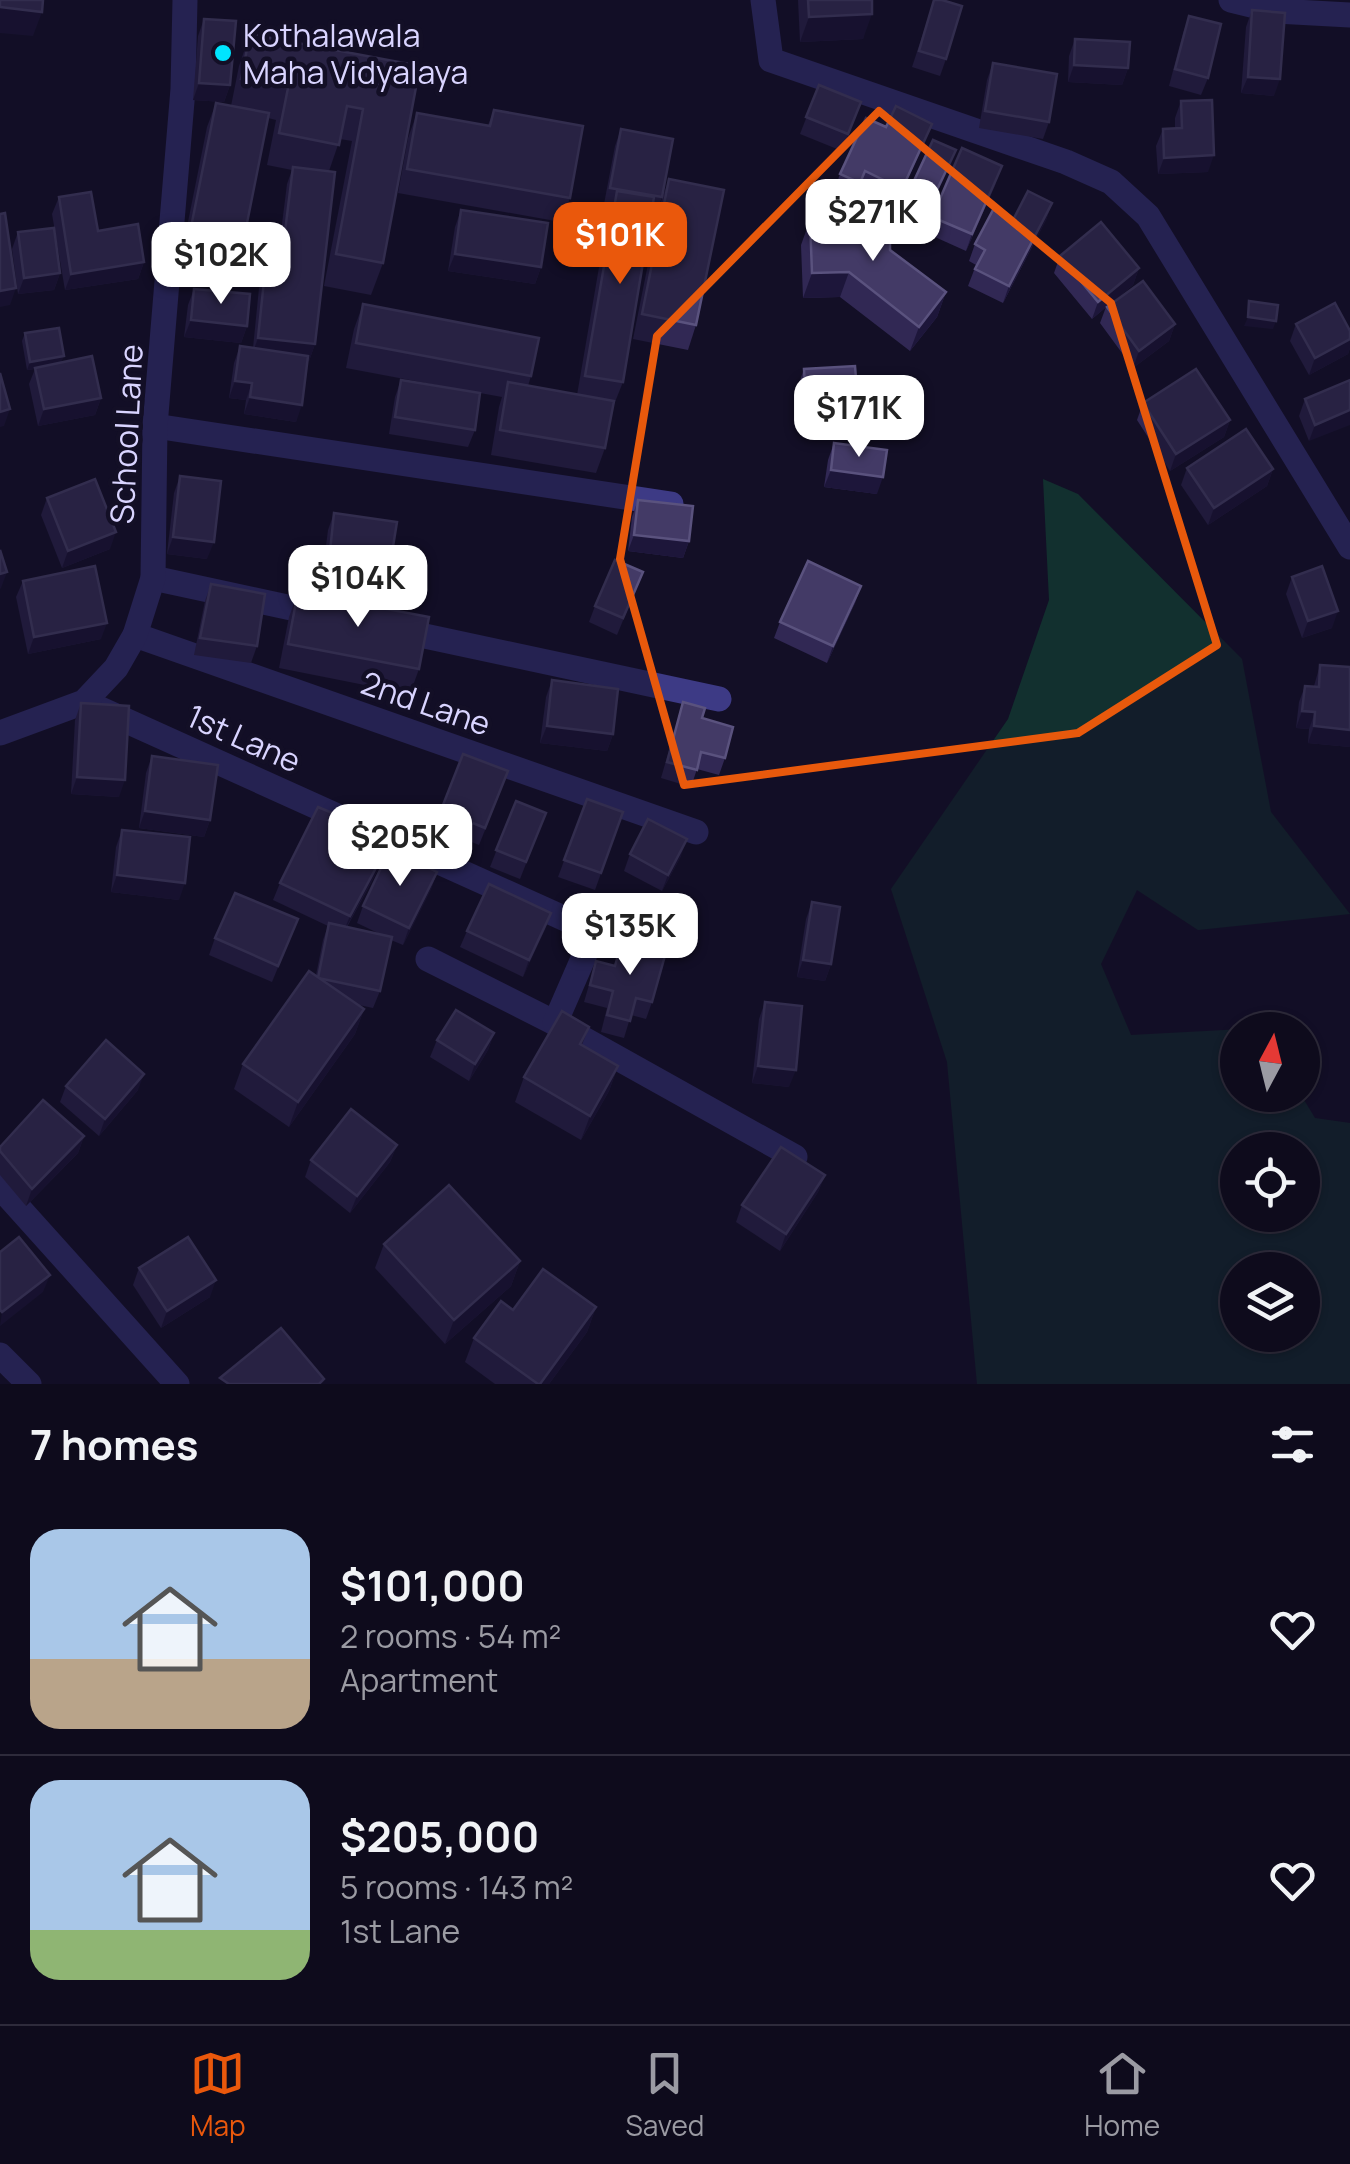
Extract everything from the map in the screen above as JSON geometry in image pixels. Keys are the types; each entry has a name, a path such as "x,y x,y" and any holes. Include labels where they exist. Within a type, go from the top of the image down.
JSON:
{"street":[{"name":"School Lane","path":"0,732 84,702 116,668 135,635 152,578 155,426 183,89 184,0"},
{"path":"763,0 771,60 1066,162 1110,182 1148,216 1350,547"},
{"path":"1231,0 1276,12 1350,15"},
{"path":"155,426 672,504"},
{"path":"152,578 719,699"},
{"name":"2nd Lane","path":"135,635 696,832"},
{"name":"1st Lane","path":"84,702 643,954"},
{"path":"555,1022 595,931"},
{"path":"428,959 555,1022 795,1157"},
{"path":"0,1187 178,1384"},
{"path":"0,1354 28,1384"}],"highlighted area":[{"path":"879,111 1111,303 1217,645 1078,733 684,785 620,559 657,336"}],"green space":[{"path":"1043,479 1078,494 1242,659 1271,812 1350,914 1198,930 1137,890 1101,964 1131,1035 1220,1030 1220,1112 1311,1112 1315,1118 1350,1123 1350,1384 977,1384 947,1062 891,889 1008,719 1049,600"}],"building":[{"path":"0,0 43,0 42,12 0,7"},
{"path":"808,0 872,0 872,14 809,17"},
{"path":"934,0 962,6 946,59 919,51"},
{"path":"1252,10 1285,13 1280,79 1248,77"},
{"path":"1189,16 1221,24 1208,78 1175,69"},
{"path":"204,19 236,21 230,85 199,83"},
{"path":"250,34 420,66 383,263 336,254 363,109 347,106 339,145 279,133 288,88 241,79"},
{"path":"1075,39 1130,42 1128,68 1074,65"},
{"path":"993,63 1057,74 1049,122 985,111"},
{"path":"819,85 861,102 848,134 806,117"},
{"path":"1212,100 1214,155 1164,158 1163,129 1182,128 1181,101"},
{"path":"216,103 269,113 239,263 186,252"},
{"path":"896,106 932,124 902,189 865,171 860,183 840,174 866,118 886,127"},
{"path":"494,110 583,126 570,198 407,169 417,113 490,126"},
{"path":"621,129 673,139 662,197 610,188"},
{"path":"933,140 956,150 935,194 913,183"},
{"path":"962,148 1002,166 972,234 932,217"},
{"path":"293,167 335,172 315,344 258,338 265,271 280,272"},
{"path":"669,179 724,190 696,325 642,314"},
{"path":"617,191 654,197 623,382 585,376"},
{"path":"1028,191 1052,203 1009,286 975,269 985,250 975,244 993,210 1013,220"},
{"path":"91,192 98,231 138,224 144,262 71,274 59,197"},
{"path":"461,210 548,223 541,267 455,254"},
{"path":"5,213 16,288 0,291 0,214"},
{"path":"890,219 890,250 946,292 919,327 849,272 812,273 810,220"},
{"path":"1101,222 1139,268 1098,302 1060,256"},
{"path":"54,228 60,273 24,278 18,232"},
{"path":"1143,281 1175,324 1139,351 1107,307"},
{"path":"194,289 250,294 247,326 191,320"},
{"path":"1249,301 1278,305 1276,321 1248,317"},
{"path":"1335,303 1350,331 1350,339 1315,358 1296,324"},
{"path":"363,304 539,338 531,376 356,343"},
{"path":"59,328 64,356 30,362 25,333"},
{"path":"240,346 308,356 302,405 250,397 252,383 235,381"},
{"path":"92,356 101,398 44,409 35,368"},
{"path":"855,366 858,403 806,406 804,369"},
{"path":"1196,369 1230,420 1176,454 1143,403"},
{"path":"0,373 10,409 0,412"},
{"path":"401,380 480,393 475,430 395,417"},
{"path":"1350,380 1350,410 1315,425 1305,399"},
{"path":"508,382 614,401 605,448 500,430"},
{"path":"1246,429 1273,469 1214,508 1187,468"},
{"path":"834,443 887,450 883,477 831,470"},
{"path":"180,476 221,481 214,542 173,537"},
{"path":"95,479 116,532 68,551 47,498"},
{"path":"638,500 693,506 689,541 634,535"},
{"path":"334,513 397,522 389,571 329,561"},
{"path":"0,550 7,572 0,574"},
{"path":"615,560 643,572 623,618 595,606"},
{"path":"808,561 861,586 833,646 780,622"},
{"path":"95,566 107,623 34,637 23,581"},
{"path":"1322,566 1338,611 1308,621 1292,577"},
{"path":"211,584 265,594 257,646 200,638"},
{"path":"298,592 429,617 419,669 288,644"},
{"path":"1320,665 1350,667 1350,730 1314,726 1315,712 1302,711 1305,686 1319,687"},
{"path":"552,680 618,689 613,734 547,726"},
{"path":"683,702 705,708 702,718 733,727 725,758 701,752 697,770 667,762"},
{"path":"81,703 129,706 125,780 77,777"},
{"path":"463,754 508,771 485,828 441,810"},
{"path":"152,756 218,765 210,820 145,811"},
{"path":"587,799 623,812 601,873 564,860"},
{"path":"516,801 546,813 526,862 496,850"},
{"path":"318,807 392,838 350,916 280,883"},
{"path":"648,819 687,839 668,875 630,854"},
{"path":"122,830 190,837 185,883 117,875"},
{"path":"390,849 437,872 409,928 363,906"},
{"path":"489,884 551,913 529,960 467,931"},
{"path":"235,893 298,919 278,966 215,938"},
{"path":"812,902 840,907 831,964 803,960"},
{"path":"329,923 392,937 380,991 318,978"},
{"path":"622,941 666,952 652,1002 636,998 630,1021 607,1015 613,991 590,985 596,961 615,966"},
{"path":"309,971 364,1009 298,1102 243,1064"},
{"path":"765,1002 802,1006 796,1070 758,1066"},
{"path":"456,1010 494,1033 475,1064 437,1040"},
{"path":"562,1011 589,1027 580,1044 618,1066 590,1116 524,1077"},
{"path":"106,1040 144,1074 105,1119 66,1086"},
{"path":"43,1100 84,1136 32,1189 0,1147"},
{"path":"351,1109 397,1145 357,1196 311,1160"},
{"path":"781,1147 825,1175 786,1234 742,1205"},
{"path":"449,1185 520,1261 454,1320 384,1244"},
{"path":"19,1237 50,1275 2,1312 0,1252"},
{"path":"188,1237 216,1280 167,1311 139,1268"},
{"path":"543,1269 596,1307 538,1384 474,1338 501,1301 513,1310"},
{"path":"281,1328 324,1379 319,1384 229,1384 220,1378"}],"place":[{"name":"Kothalawala Maha Vidyalaya","path":"223,53"}]}
